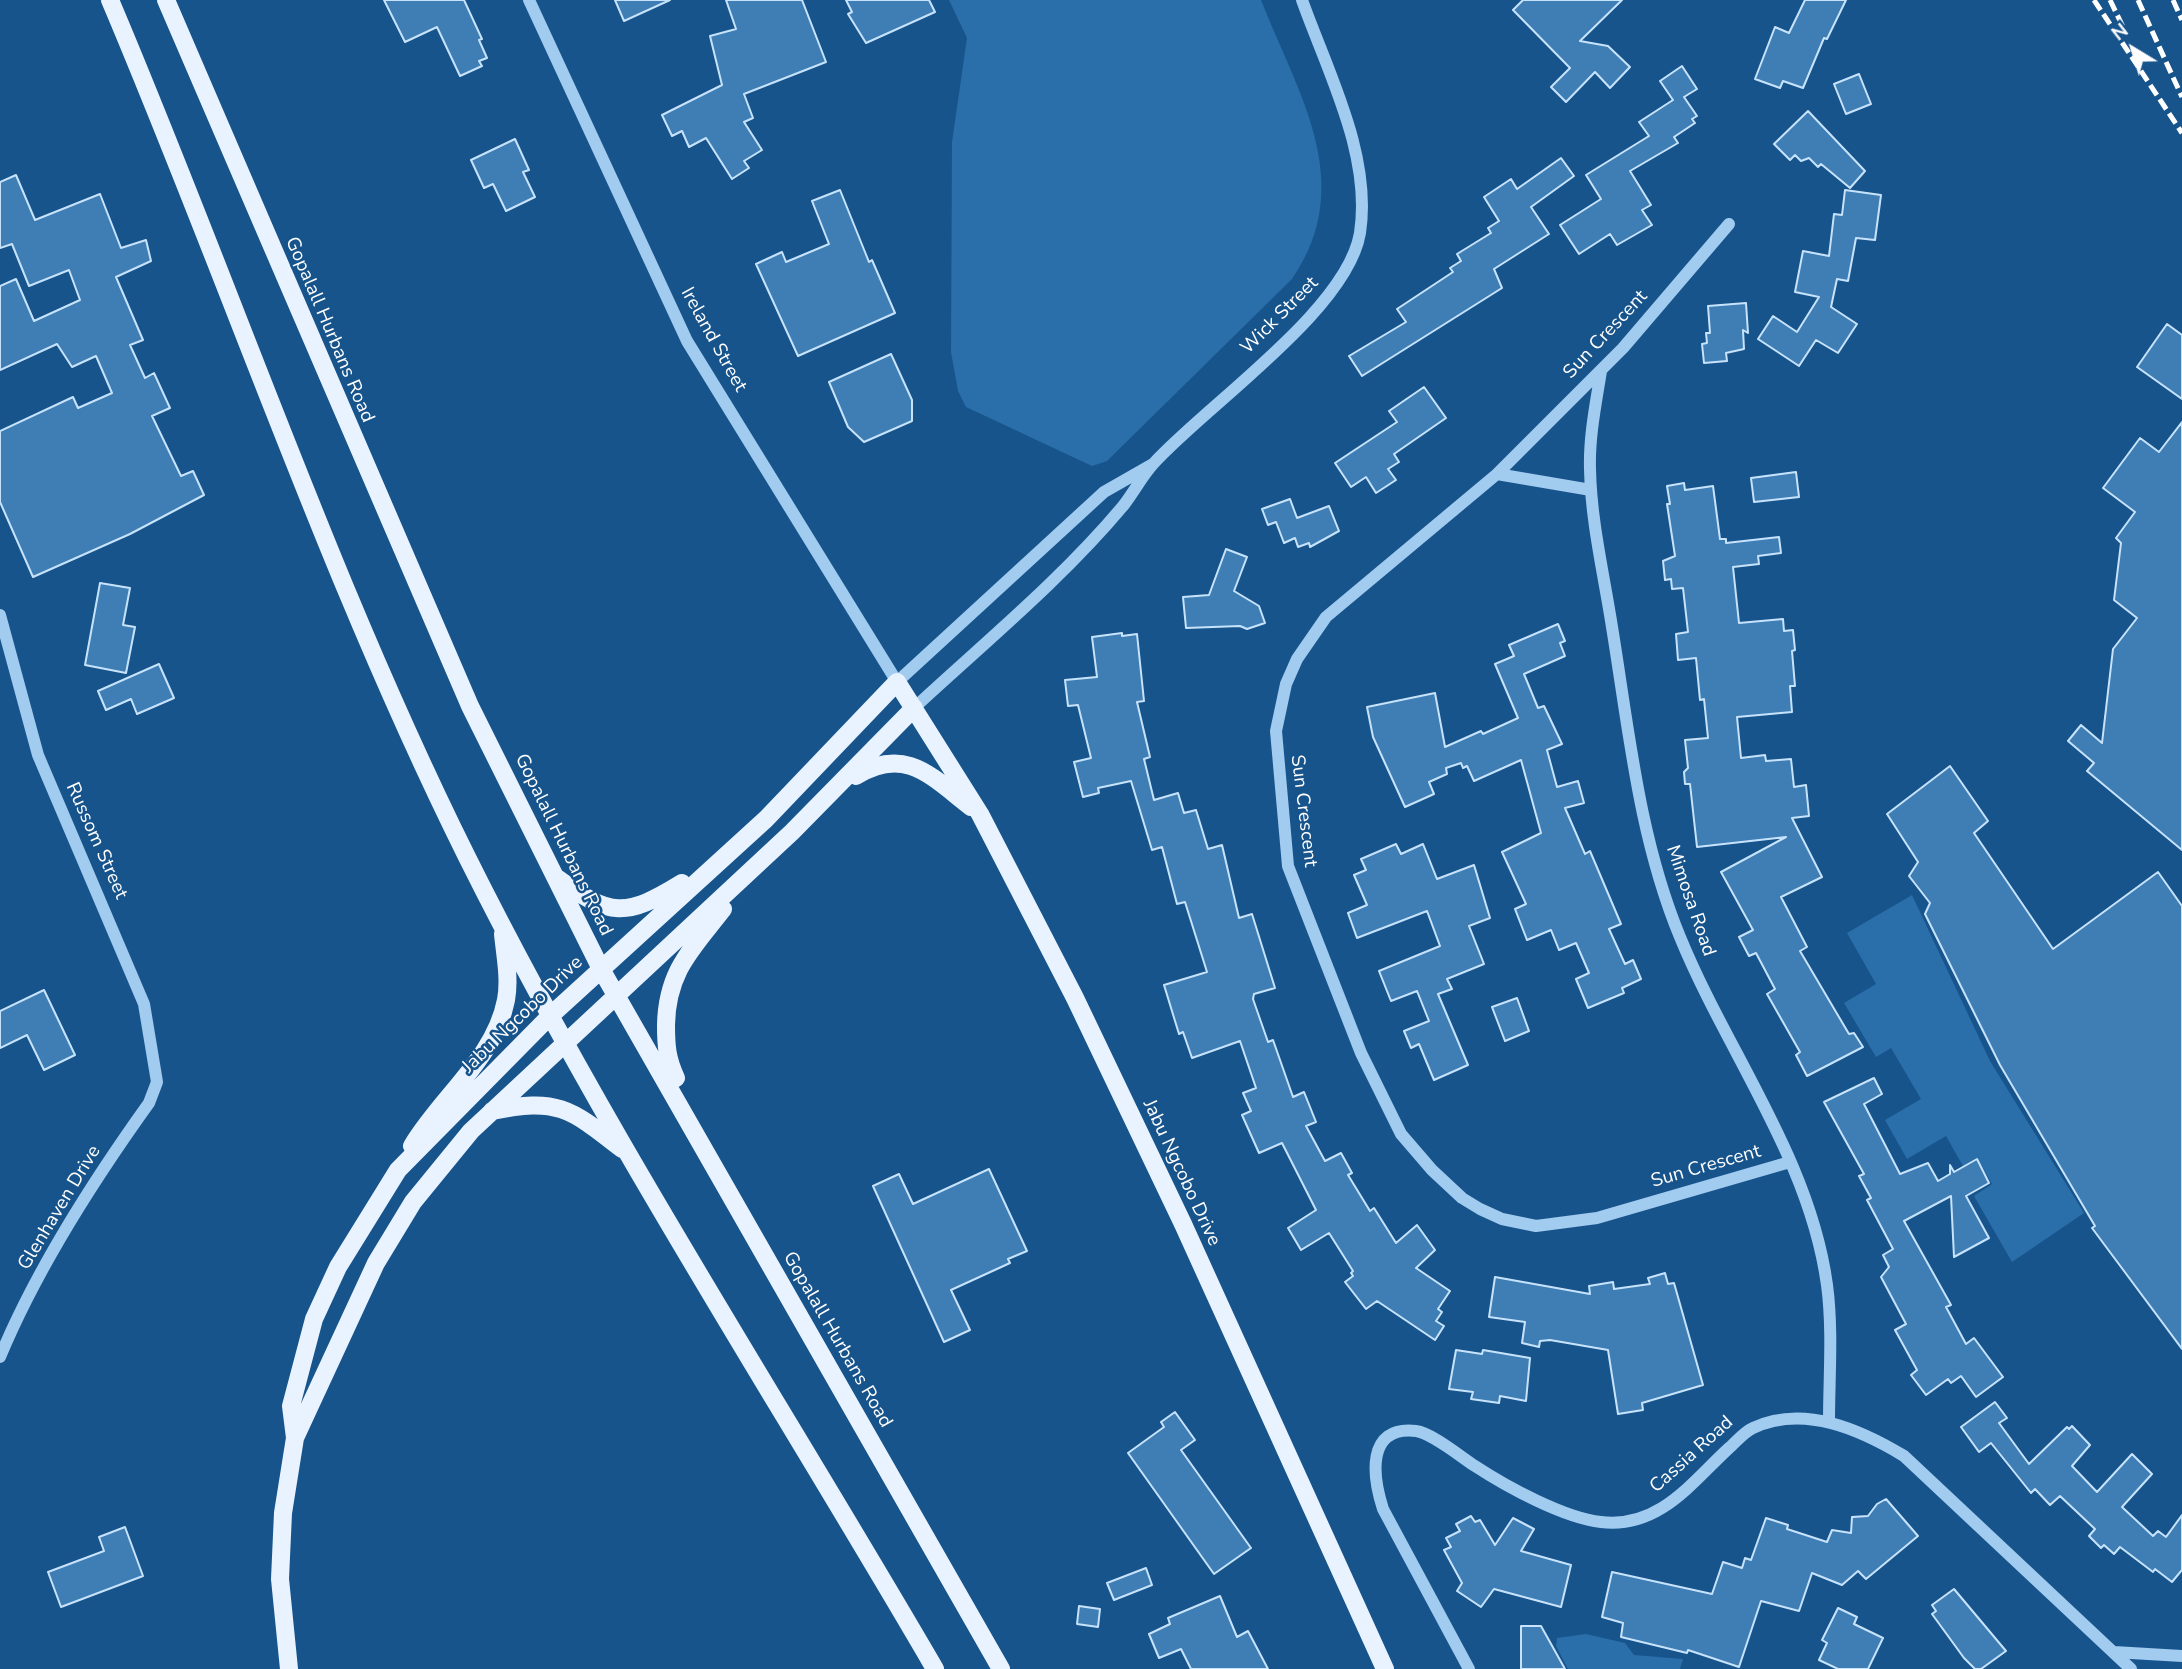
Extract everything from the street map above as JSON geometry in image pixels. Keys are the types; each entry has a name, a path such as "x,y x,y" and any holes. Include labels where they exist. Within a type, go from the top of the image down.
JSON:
{"main road":[{"path":"110,0 183,172 298,475 401,714 467,857 550,1016 630,1155 935,1669"},
{"name":"Gopalall Hurbans Road","path":"166,0 470,706 554,876 601,969 1001,1669"},
{"name":"Jabu Ngcobo Drive","path":"295,1438 291,1406 314,1319 338,1267 398,1170 550,1016 766,819 897,681 980,814 1075,998 1178,1212 1385,1669"},
{"name":"Jabu Ngcobo Drive","path":"289,1669 281,1566 283,1514 295,1438 376,1263 413,1202 490,1112 567,1044 752,870 914,708"},
{"path":"829,793 876,764 891,762 924,771 980,814"},
{"path":"554,876 592,903 628,909 652,902 716,862"},
{"path":"728,1190 666,1056 667,994 680,966 752,870"},
{"path":"398,1170 429,1117 472,1068 499,1026 506,997 501,921"},
{"path":"490,1112 544,1104 566,1109 584,1119 630,1155"}],"street":[{"name":"Ireland Street","path":"529,0 687,341 897,681"},
{"name":"Wick Street","path":"914,708 1063,569 1124,505 1153,464 1301,326 1332,292 1349,264 1359,237 1364,199 1359,158 1302,0"},
{"name":"Sun Crescent","path":"1729,224 1601,371 1497,474 1326,617 1297,659 1280,706 1276,754 1288,866 1361,1053 1401,1134 1432,1170 1462,1198 1502,1219 1520,1224 1567,1224 1597,1218 1790,1163"},
{"name":"Mimosa Road","path":"1601,371 1591,436 1591,490 1631,754 1657,871 1679,935 1712,1010 1790,1163 1807,1208 1827,1283 1830,1318 1829,1422"},
{"name":"Wick Street","path":"897,681 1104,492 1153,464"},
{"path":"1497,474 1591,490"},
{"name":"Russom Street","path":"0,614 38,755 144,1004 157,1082"},
{"name":"Glenhaven Drive","path":"0,1357 12,1329 67,1231 149,1103 157,1082"},
{"name":"Cassia Road","path":"1469,1669 1382,1509 1374,1482 1374,1459 1382,1443 1397,1432 1418,1431 1492,1477 1538,1501 1600,1522 1632,1522 1656,1513 1679,1498 1751,1428 1773,1421 1829,1422 1865,1433 1904,1455 2131,1669"},
{"path":"2114,1652 2182,1656"}],"shaded area":[{"path":"949,0 1261,0 1291,70 1315,139 1321,173 1320,208 1311,243 1292,279 1107,461 1092,466 966,407 958,391 951,352 952,142 967,38"},
{"path":"1912,895 1990,1061 2084,1213 2012,1262 1974,1196 1992,1184 1977,1158 1963,1166 1946,1136 1907,1159 1885,1120 1921,1099 1891,1048 1876,1057 1844,1003 1876,984 1847,933"},
{"path":"1586,1634 1625,1643 1634,1655 1683,1659 1680,1669 1568,1669 1556,1646 1557,1638"}],"building":[{"path":"384,0 464,0 482,39 479,40 487,58 479,61 482,66 460,76 437,27 405,42"},
{"path":"615,0 670,0 624,21"},
{"path":"726,0 802,0 826,62 744,94 753,118 744,122 762,150 744,161 749,168 732,179 706,138 689,147 682,131 672,136 662,115 722,85 710,36 736,29"},
{"path":"846,0 929,0 935,12 866,43 848,14 852,12"},
{"path":"1523,0 1622,0 1580,41 1608,46 1630,67 1610,88 1595,72 1566,102 1551,87 1570,68 1513,10"},
{"path":"1805,0 1846,0 1827,39 1824,38 1803,88 1783,81 1780,88 1755,79 1775,27 1789,33"},
{"path":"1682,66 1697,89 1684,97 1697,116 1692,119 1695,123 1674,137 1678,143 1630,171 1651,205 1642,210 1652,225 1617,245 1610,234 1579,254 1560,225 1601,199 1586,175 1649,136 1639,122 1673,100 1660,81"},
{"path":"1859,74 1871,104 1846,114 1834,84"},
{"path":"1808,111 1865,171 1850,188 1821,164 1818,167 1809,158 1801,161 1795,155 1790,160 1774,144"},
{"path":"515,139 529,170 523,172 535,197 506,211 493,184 484,188 471,160"},
{"path":"1561,158 1574,176 1531,207 1549,234 1494,269 1502,288 1362,376 1349,356 1406,322 1397,309 1453,272 1450,268 1461,261 1457,254 1491,233 1488,228 1499,221 1484,197 1511,179 1517,189"},
{"path":"16,175 35,220 100,194 121,248 146,240 151,261 116,277 143,340 130,345 145,378 154,373 170,408 152,416 181,476 193,471 204,495 130,534 33,577 0,502 0,431 73,397 78,408 112,393 96,356 72,367 57,344 0,370 0,286 16,279 34,321 80,300 69,270 29,286 12,244 0,248 0,182"},
{"path":"840,190 869,262 872,260 895,313 798,356 756,264 782,252 786,262 829,244 812,201"},
{"path":"1845,190 1881,195 1875,240 1856,238 1848,281 1837,279 1831,307 1857,324 1838,353 1816,340 1799,366 1758,339 1773,316 1797,332 1819,297 1795,292 1803,251 1829,256 1834,214 1842,215"},
{"path":"1746,303 1748,333 1743,330 1744,349 1726,353 1727,361 1704,363 1702,344 1707,343 1706,333 1710,333 1708,306"},
{"path":"2167,324 2182,335 2182,399 2137,367"},
{"path":"891,354 912,400 912,421 864,442 848,427 829,382"},
{"path":"1424,387 1446,418 1394,454 1399,462 1388,469 1396,480 1376,493 1366,477 1351,487 1335,463 1397,422 1389,411"},
{"path":"2182,422 2182,850 2087,771 2094,763 2068,741 2081,725 2102,743 2113,649 2137,618 2114,600 2121,543 2116,538 2135,512 2103,488 2140,438 2159,452"},
{"path":"1796,472 1799,497 1754,502 1751,478"},
{"path":"1684,483 1685,490 1713,486 1720,539 1726,539 1726,543 1779,537 1781,553 1758,556 1759,564 1733,567 1739,623 1783,619 1784,631 1793,630 1795,686 1790,686 1792,712 1737,717 1741,758 1765,755 1766,761 1791,759 1794,787 1806,785 1809,816 1792,818 1822,877 1781,897 1807,947 1800,951 1849,1034 1854,1033 1863,1047 1807,1076 1796,1055 1800,1052 1767,994 1775,989 1756,953 1749,956 1739,937 1753,930 1721,872 1786,837 1697,847 1690,784 1685,784 1684,772 1688,768 1685,740 1708,738 1704,699 1700,700 1696,658 1678,660 1676,634 1688,632 1683,588 1672,589 1671,579 1665,580 1663,561 1675,556 1667,486"},
{"path":"1290,499 1297,518 1329,506 1339,531 1310,547 1309,543 1298,547 1295,538 1284,543 1276,522 1268,525 1262,509"},
{"path":"1226,549 1247,557 1234,591 1259,606 1265,623 1247,629 1240,626 1186,628 1183,597 1209,595"},
{"path":"100,583 130,588 123,625 135,627 126,673 85,665"},
{"path":"1558,624 1565,641 1560,643 1565,656 1524,674 1538,708 1544,706 1562,744 1547,750 1557,787 1578,781 1584,803 1565,808 1585,854 1590,851 1621,924 1609,929 1625,964 1633,960 1641,979 1622,988 1624,993 1588,1008 1576,979 1589,973 1576,943 1559,950 1551,930 1527,940 1515,909 1526,904 1502,852 1541,833 1521,760 1474,781 1467,766 1463,768 1461,763 1446,768 1447,774 1429,782 1434,794 1405,807 1373,737 1367,707 1435,693 1445,747 1481,731 1483,734 1518,718 1495,664 1514,656 1509,645"},
{"path":"1122,633 1122,636 1137,634 1144,701 1137,702 1150,757 1144,759 1154,800 1178,793 1184,813 1196,810 1208,849 1222,845 1239,918 1252,914 1275,988 1254,994 1253,999 1268,1042 1273,1040 1293,1097 1304,1092 1316,1122 1306,1126 1325,1161 1341,1153 1352,1173 1348,1175 1370,1211 1374,1208 1396,1243 1417,1225 1435,1250 1416,1268 1450,1291 1438,1309 1442,1312 1436,1321 1444,1326 1435,1340 1377,1301 1366,1309 1345,1282 1353,1276 1353,1271 1329,1233 1301,1250 1288,1228 1316,1210 1282,1143 1259,1153 1242,1115 1251,1111 1243,1093 1256,1088 1240,1041 1192,1058 1183,1032 1179,1034 1164,985 1207,972 1185,902 1177,904 1162,847 1152,850 1131,781 1098,788 1099,793 1083,797 1074,762 1091,758 1078,705 1068,706 1065,680 1097,677 1092,637"},
{"path":"159,664 174,698 137,714 131,699 106,710 98,691"},
{"path":"1950,766 1988,821 1974,833 2053,949 2158,872 2182,906 2182,1349 2092,1228 2095,1226 2000,1065 1925,914 1930,903 1909,876 1918,862 1887,814"},
{"path":"1396,844 1401,854 1423,844 1437,879 1474,865 1490,918 1469,926 1484,964 1447,979 1452,989 1438,994 1468,1065 1434,1080 1419,1044 1411,1048 1404,1031 1429,1021 1417,991 1391,1001 1379,971 1440,946 1427,911 1357,938 1348,913 1367,905 1354,875 1366,870 1361,859"},
{"path":"44,990 75,1055 44,1070 27,1035 0,1048 0,1011"},
{"path":"1517,998 1529,1031 1505,1041 1492,1007"},
{"path":"1874,1078 1882,1094 1864,1104 1900,1174 1928,1163 1938,1181 1950,1174 1950,1165 1954,1172 1977,1159 1989,1183 1966,1196 1989,1238 1954,1257 1951,1196 1904,1221 1951,1305 1946,1307 1966,1344 1974,1338 2003,1377 1976,1397 1961,1376 1951,1383 1948,1379 1926,1395 1911,1375 1917,1370 1895,1330 1906,1324 1881,1277 1889,1267 1883,1255 1893,1249 1867,1200 1871,1198 1859,1176 1864,1174 1824,1102"},
{"path":"989,1169 1027,1251 1008,1259 1010,1263 951,1290 970,1330 944,1342 873,1186 899,1174 913,1204"},
{"path":"1665,1273 1668,1284 1674,1283 1703,1385 1642,1403 1643,1410 1618,1414 1608,1350 1550,1340 1540,1341 1539,1347 1522,1343 1525,1322 1489,1317 1495,1277 1590,1294 1589,1286 1613,1282 1614,1289 1650,1284 1648,1278"},
{"path":"1456,1350 1482,1354 1483,1350 1530,1358 1526,1401 1500,1396 1499,1403 1471,1399 1473,1392 1449,1389"},
{"path":"1995,1402 2007,1418 1999,1423 2029,1464 2067,1427 2069,1429 2072,1426 2090,1445 2072,1466 2097,1492 2132,1454 2152,1474 2122,1507 2153,1536 2158,1531 2166,1537 2182,1515 2182,1570 2172,1582 2155,1569 2153,1572 2120,1547 2114,1554 2104,1545 2101,1548 2089,1536 2095,1529 2060,1496 2050,1505 2035,1489 2031,1493 1991,1443 1979,1452 1961,1427"},
{"path":"1175,1412 1195,1440 1181,1450 1251,1548 1214,1574 1128,1453 1164,1427 1161,1422"},
{"path":"1886,1499 1918,1536 1866,1579 1858,1571 1842,1585 1812,1573 1799,1611 1761,1601 1739,1667 1688,1650 1687,1653 1621,1637 1623,1623 1602,1617 1612,1572 1712,1594 1723,1562 1742,1568 1745,1558 1751,1560 1766,1518 1788,1525 1787,1529 1827,1542 1832,1530 1851,1533 1852,1517 1868,1516 1877,1504"},
{"path":"1471,1516 1475,1522 1480,1520 1495,1545 1513,1518 1534,1529 1521,1551 1571,1565 1561,1607 1494,1589 1481,1607 1457,1591 1462,1583 1444,1550 1451,1547 1446,1538 1460,1531 1456,1524"},
{"path":"125,1527 143,1576 61,1607 48,1572 104,1551 99,1537"},
{"path":"1146,1568 1152,1585 1114,1600 1107,1583"},
{"path":"1954,1589 2006,1651 1981,1669 1975,1669 1964,1658 1932,1614 1936,1611 1932,1605"},
{"path":"1220,1596 1237,1637 1248,1631 1268,1669 1191,1669 1181,1649 1159,1658 1149,1634 1170,1624 1168,1618"},
{"path":"1079,1606 1100,1609 1098,1627 1077,1624"},
{"path":"1838,1608 1857,1617 1854,1624 1883,1638 1868,1669 1838,1669 1819,1660 1827,1643 1822,1640"},
{"path":"1521,1626 1541,1626 1565,1669 1521,1669"}],"railway":[{"path":"2094,0 2182,133"},
{"path":"2110,0 2127,35"},
{"path":"2138,0 2182,97"},
{"path":"2173,0 2182,20"}]}
